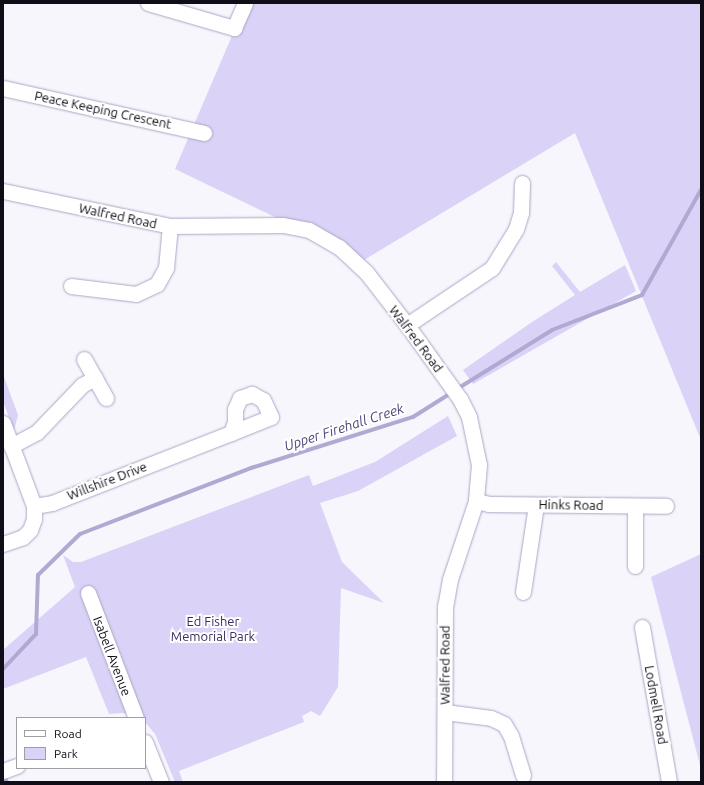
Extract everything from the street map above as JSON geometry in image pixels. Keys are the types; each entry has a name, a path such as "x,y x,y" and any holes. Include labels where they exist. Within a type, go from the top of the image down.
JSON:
{"street":[{"path":"148,3 234,28 245,3"},
{"name":"Peace Keeping Crescent","path":"3,88 204,133"},
{"path":"407,325 481,277 496,263 516,229 521,213 522,183"},
{"name":"Walfred Road","path":"3,191 170,226 283,225 309,230 339,247 366,272 407,325 460,399 469,417 479,465 476,501 450,579 446,598 444,782"},
{"path":"71,286 136,294 156,284 166,268 170,226"},
{"path":"84,359 106,398"},
{"path":"11,446 37,432 82,385 95,378"},
{"path":"3,423 34,506 34,519 30,530 23,537 3,544"},
{"name":"Willshire Drive","path":"34,506 50,504 231,433"},
{"name":"Hinks Road","path":"476,501 489,504 635,507 666,506"},
{"path":"523,592 536,504"},
{"path":"635,507 635,566"},
{"name":"Isabell Avenue","path":"88,593 136,717"},
{"name":"Lodmell Road","path":"642,628 669,782"},
{"path":"445,712 491,718 504,724 512,736 523,775"},
{"path":"146,744 162,782"},
{"path":"3,772 16,766"}],"green space":[{"path":"246,3 701,3 701,440 575,133 364,260 175,169"},
{"path":"556,262 580,292 625,265 636,291 473,384 463,370 532,322 575,295 552,266"},
{"path":"3,374 18,415 14,431 3,401"},
{"name":"Ed Fisher Memorial Park","path":"448,416 457,436 358,491 320,503 342,562 384,603 341,588 338,687 320,716 311,711 302,716 304,722 179,771 183,782 175,782 155,734 146,723 146,717 122,713 109,714 86,657 3,689 3,650 75,587 63,555 73,562 81,562 309,475 313,486 375,462"},
{"path":"701,554 701,769 651,577"}],"waterway":[{"name":"Upper Firehall Creek","path":"457,389 552,330 642,295 701,190"},
{"name":"Upper Firehall Creek","path":"3,669 36,634 38,575 80,534 251,468 413,417 451,393"},
{"name":"Upper Firehall Creek","path":"3,775 7,782"}]}
